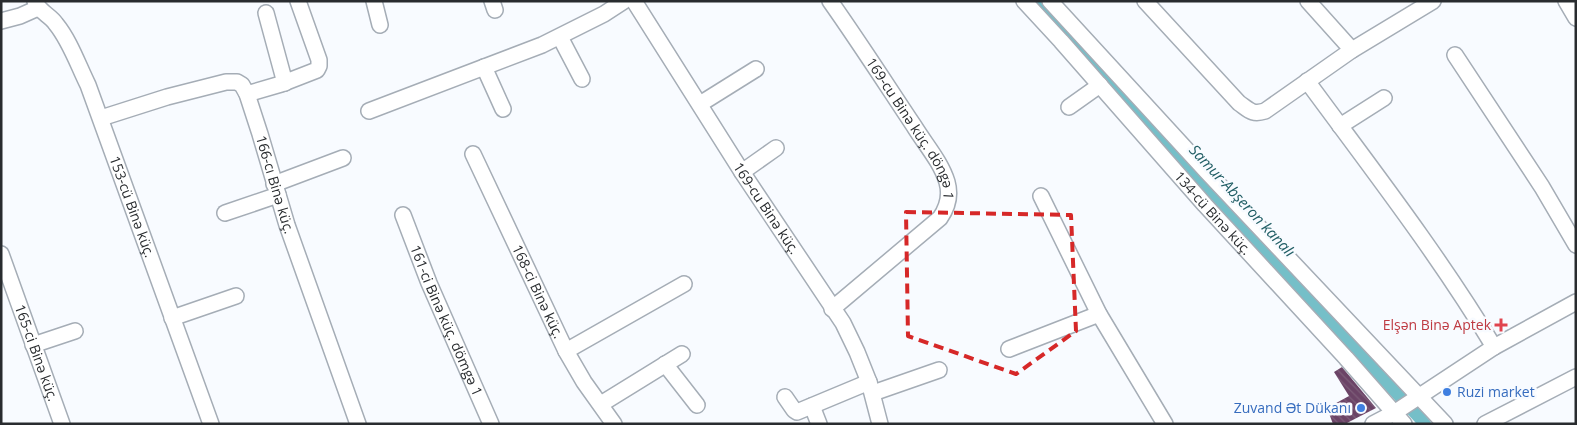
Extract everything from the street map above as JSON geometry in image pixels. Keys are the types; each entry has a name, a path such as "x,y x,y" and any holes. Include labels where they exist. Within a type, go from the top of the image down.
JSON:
{"street":[{"path":"101,118 167,97 226,82 237,82 242,85 247,94 285,83 317,70 319,60 298,1"},
{"path":"374,1 380,25"},
{"path":"369,111 560,37 624,1"},
{"name":"169-cu Binə küç.","path":"634,1 742,172 843,323 871,388 880,424"},
{"name":"169-cu Binə küç. döngə 1","path":"830,1 937,162 947,182 949,192 947,209 940,218 832,309"},
{"name":"134-cü Binə küç.","path":"1024,1 1205,205 1399,418"},
{"path":"1050,1 1207,172 1445,424"},
{"path":"1145,1 1239,103 1256,113 1265,111 1352,50 1434,1"},
{"path":"1308,1 1352,50"},
{"path":"1566,1 1576,18"},
{"path":"1,21 20,16 36,5"},
{"name":"153-cü Binə küç.","path":"36,5 56,23 88,85 211,424"},
{"path":"266,13 285,83"},
{"path":"560,37 582,78"},
{"path":"1455,55 1542,187 1576,245"},
{"path":"484,67 503,109"},
{"path":"700,104 756,69"},
{"path":"1307,81 1432,250 1471,308 1494,347"},
{"path":"1068,107 1100,85"},
{"name":"166-cı Binə küç.","path":"247,94 276,189 358,424"},
{"path":"1340,126 1384,98"},
{"path":"742,172 776,148"},
{"name":"168-ci Binə küç.","path":"473,154 566,351 584,382 614,424"},
{"path":"225,214 343,158"},
{"path":"1041,196 1099,314 1165,424"},
{"name":"161-ci Binə küç. dömgə 1","path":"402,215 429,283 491,424"},
{"name":"165-ci Binə küç.","path":"1,254 62,424"},
{"path":"566,351 684,284"},
{"path":"172,318 236,296"},
{"path":"1373,424 1399,418 1418,397 1494,347 1576,302"},
{"path":"1008,349 1099,314"},
{"path":"33,344 76,331"},
{"path":"601,404 682,354"},
{"path":"665,364 697,405"},
{"path":"785,398 797,412 871,388 939,370"},
{"path":"1485,424 1576,377"},
{"path":"812,406 819,424"}],"highlighted area":[{"path":"906,212 1071,215 1076,331 1016,374 908,336"}],"building":[{"path":"1342,367 1376,408 1345,424 1333,424 1327,408 1349,396 1334,372"}],"waterway":[{"name":"Samur-Abşeron kanalı","path":"1035,1 1425,424"}],"place":[{"name":"Elşən Binə Aptek","path":"1501,325"},
{"name":"Ruzi market","path":"1447,392"},
{"name":"Zuvand Ət Dükanı","path":"1361,408"}]}
